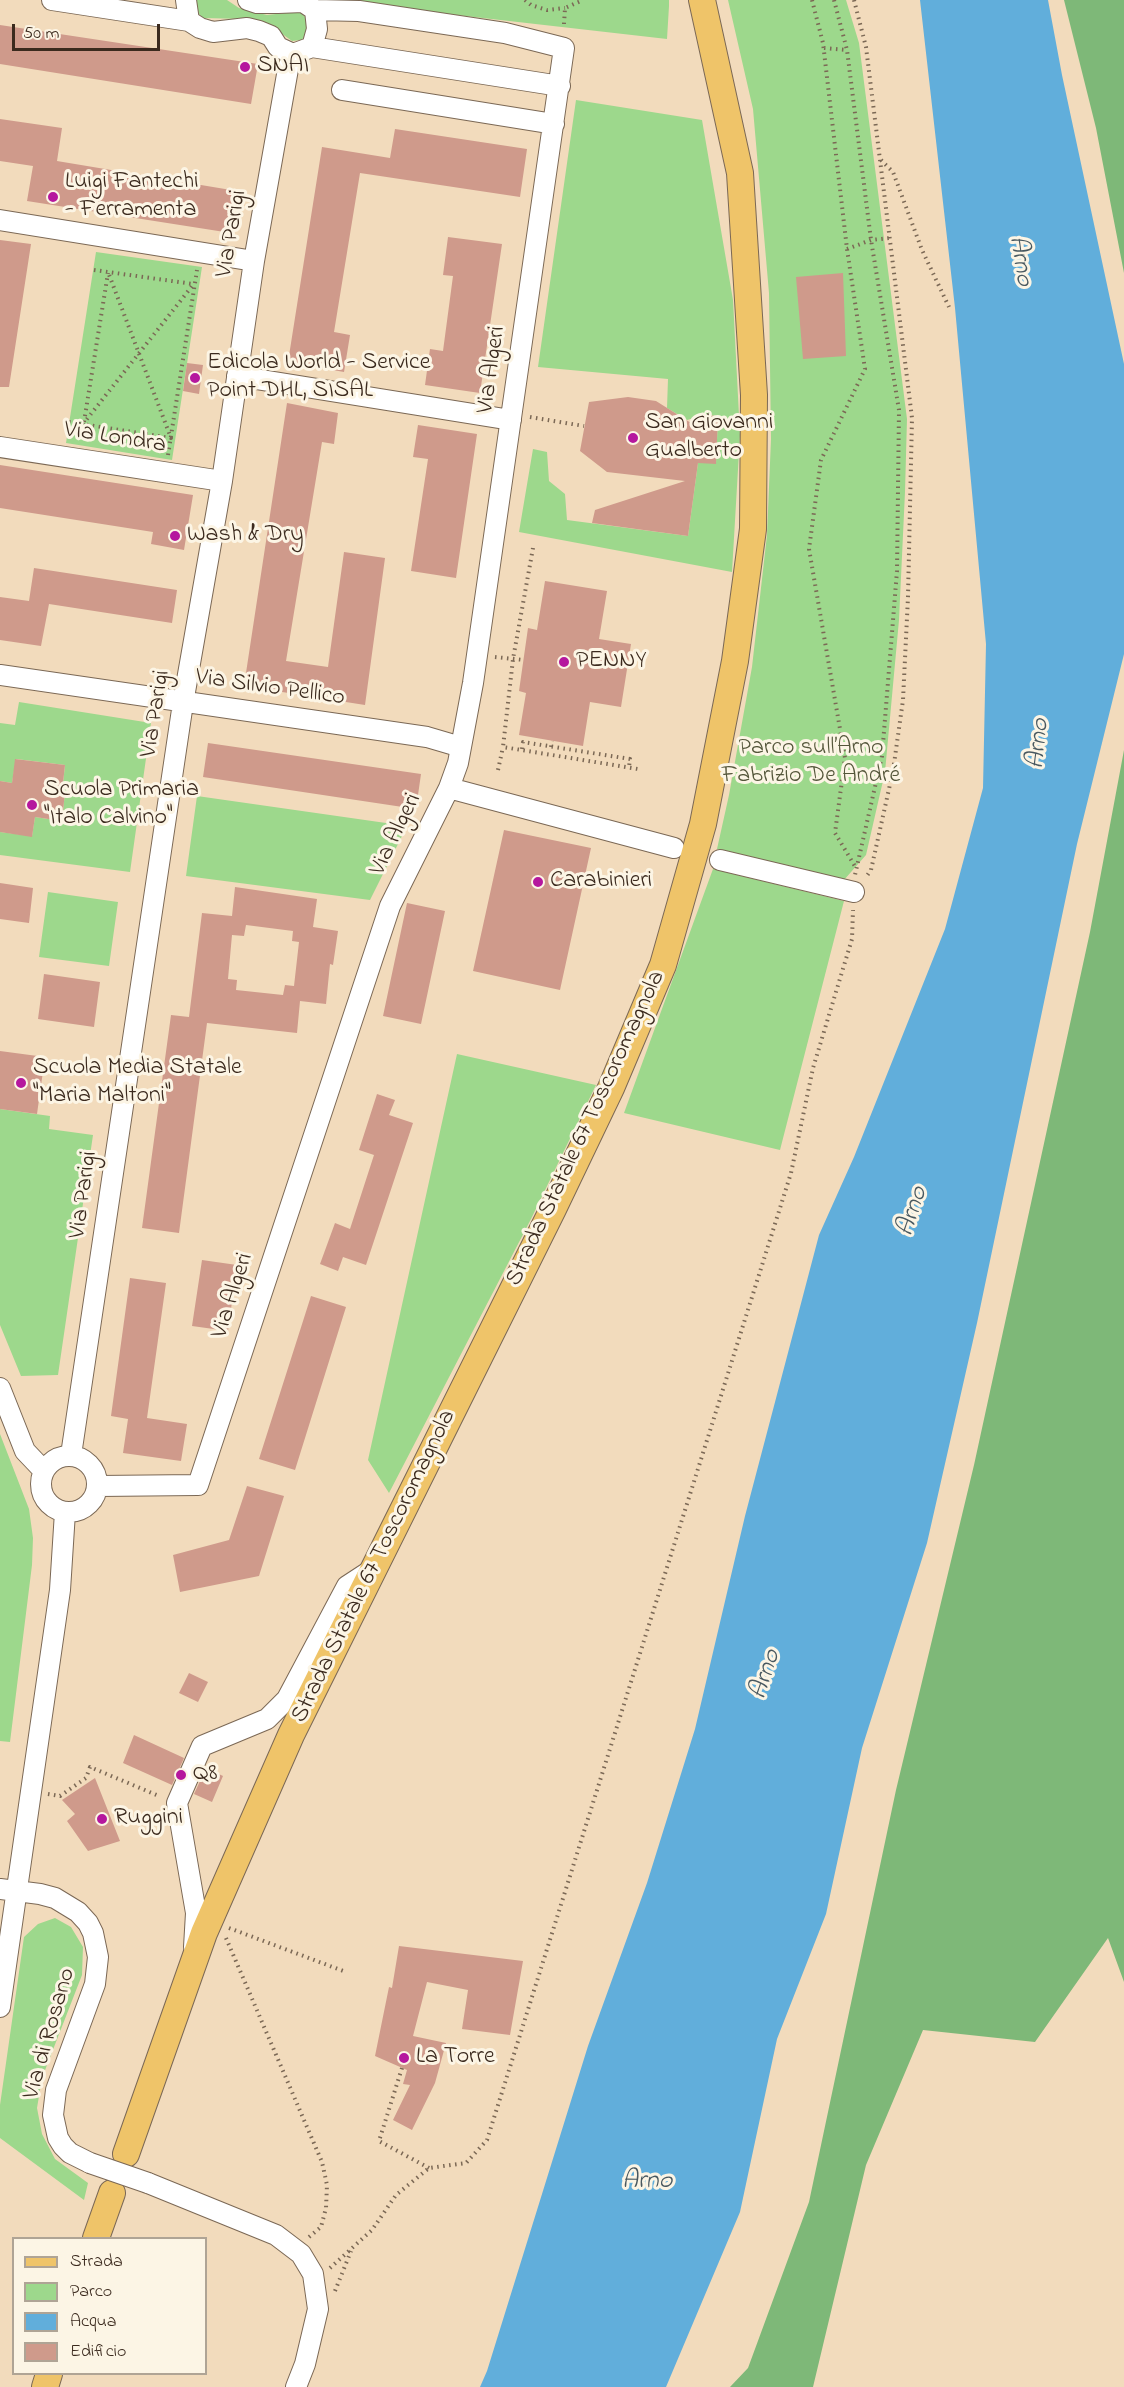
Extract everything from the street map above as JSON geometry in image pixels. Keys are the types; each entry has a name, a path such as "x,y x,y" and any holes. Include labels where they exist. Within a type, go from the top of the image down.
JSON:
{"main road":[{"path":"688,0 697,36 719,72"},
{"name":"Strada Statale 67 Toscoromagnola","path":"126,2154 194,1959 224,1884 291,1735 611,1088 663,965 703,824 735,661 753,529 754,394 740,173 702,0"},
{"path":"717,0 743,134 740,173"},
{"path":"96,2237 112,2193"}],"street":[{"path":"52,0 104,4 189,21 213,32 247,28 271,36 278,47 293,54 312,47 560,86"},
{"path":"186,0 189,21"},
{"path":"248,0 257,3 303,2 315,10 317,28 312,47"},
{"name":"Via Algeri","path":"98,1486 198,1485 390,906 448,788 460,755 518,418 564,48 495,31 359,11 315,10"},
{"name":"Via Parigi","path":"71,1455 183,703 222,481 254,261 288,69 293,54"},
{"path":"342,90 554,124"},
{"path":"0,220 254,261"},
{"path":"237,376 518,418"},
{"name":"Via Londra","path":"9,448 222,481"},
{"name":"Via Silvio Pellico","path":"0,675 427,737 460,755"},
{"path":"448,788 674,848"},
{"path":"720,860 854,892"},
{"path":"0,1388 24,1451 44,1471"},
{"path":"71,1455 89,1463 97,1477 98,1486 96,1495 84,1508 65,1512 46,1500 41,1486 44,1471 57,1458 71,1455"},
{"path":"0,2007 8,1890 60,1590 65,1512"},
{"path":"194,1959 196,1913 177,1803 202,1746 267,1719 287,1699 347,1586 373,1569"},
{"name":"Via di Rosano","path":"8,1890 40,1894 66,1904 88,1923 97,1945 98,1969 94,1984 56,2090 53,2115 58,2138 70,2153 90,2163 148,2183 276,2235 301,2254 313,2274 318,2309 305,2364 296,2387"}],"path":[{"path":"525,0 531,5 548,10 565,9 583,0"},
{"path":"812,0 824,48 847,249 865,369 820,460 809,549 845,758 834,833 856,869"},
{"path":"315,2285 372,2230 396,2195 429,2168 466,2163 487,2140 790,1173 813,1068 852,939 856,869 882,756 897,559 899,410 871,240 847,50 834,0"},
{"path":"854,0 866,46 912,418 903,700 893,771 871,870 854,892"},
{"path":"564,24 565,9"},
{"path":"824,48 847,50"},
{"path":"881,160 893,172 922,250 949,307"},
{"path":"847,249 871,240 890,238"},
{"path":"167,459 198,267"},
{"path":"94,270 194,284"},
{"path":"108,272 171,438"},
{"path":"83,424 108,272"},
{"path":"83,424 194,284"},
{"path":"518,418 584,426"},
{"path":"69,422 171,438"},
{"path":"498,770 513,659 533,549"},
{"path":"497,658 524,660"},
{"path":"551,747 552,741"},
{"path":"522,750 523,742 630,759 629,767"},
{"path":"502,747 638,769"},
{"path":"48,1793 60,1796 86,1778 90,1767 177,1803"},
{"path":"295,2249 321,2227 326,2208 327,2185 322,2162 226,1940 229,1928 346,1972"},
{"path":"402,2068 379,2141 429,2168"},
{"path":"332,2299 352,2248"}],"green space":[{"path":"196,0 227,0 239,8 267,15 299,10 307,19 307,36 301,40 292,41 267,23 244,19 203,18 196,11"},
{"path":"325,0 669,0 667,39"},
{"name":"Parco sull’Arno Fabrizio De André","path":"728,0 846,0 859,43 907,419 899,620 885,772 866,855 844,880 717,849 752,667 767,535 771,439 769,293 753,109"},
{"path":"1064,0 1124,0 1124,273 1096,128"},
{"path":"576,100 702,120 733,300 740,435 732,572 519,532 533,449 547,452 549,481 565,494 567,520 688,536 698,463 716,463 718,416 705,415 687,420 667,408 668,379 538,367"},
{"path":"96,252 202,267 172,460 66,443"},
{"path":"19,702 151,723 130,872 0,855 0,832 32,836 35,817 62,821 65,765 16,759 12,783 0,781 0,723 15,725"},
{"path":"1124,750 1124,1982 1108,1938 1035,2042 923,2030 866,2165 813,2387 730,2387 748,2368 809,2202 896,1790 974,1465 1090,932"},
{"path":"197,796 407,826 370,900 186,876"},
{"path":"713,869 844,901 780,1150 624,1113"},
{"path":"48,892 118,902 109,966 39,957"},
{"path":"457,1054 596,1085 531,1219 389,1493 368,1460"},
{"path":"0,1109 50,1116 49,1129 93,1135 58,1375 21,1376 0,1325"},
{"path":"0,1434 29,1509 33,1538 32,1565 10,1742 0,1741"},
{"path":"55,1918 71,1927 83,1947 82,1975 42,2078 37,2108 42,2134 55,2159 88,2183 84,2200 0,2138 0,2105 24,1937 38,1924"}],"water":[{"name":"Arno","path":"920,0 1048,0 1124,364 1124,654 1077,844 977,1323 927,1543 862,1748 826,1914 777,2039 740,2212 666,2387 480,2387 487,2371 588,2046 647,1883 695,1729 745,1516 819,1235 854,1157 945,929 983,788 986,644 955,308"}],"building":[{"path":"0,25 258,64 251,104 0,64"},
{"path":"0,119 62,128 57,161 237,191 231,233 27,201 33,166 0,161"},
{"path":"395,129 527,149 520,197 360,173 334,332 350,335 344,372 288,362 322,147 390,158"},
{"path":"448,237 502,244 480,393 425,385 430,349 443,351 453,276 443,275"},
{"path":"0,240 31,244 9,387 0,387"},
{"path":"843,273 846,356 803,359 796,277"},
{"path":"187,363 203,365 199,394 183,391"},
{"path":"628,397 656,401 699,428 700,415 718,416 716,464 698,463 688,536 592,523 595,510 685,481 607,472 580,451 589,402"},
{"path":"287,403 338,413 334,444 322,442 286,661 328,667 344,552 385,558 365,705 244,686"},
{"path":"418,425 477,434 456,578 411,571 428,459 413,457"},
{"path":"0,465 193,495 184,550 151,544 153,532 0,508"},
{"path":"34,568 177,590 172,623 49,604 41,646 0,640 0,597 29,601"},
{"name":"PENNY","path":"545,581 607,591 599,639 631,644 621,707 590,702 583,746 519,735 526,693 519,691 528,628 537,630"},
{"path":"208,743 421,774 416,809 203,777"},
{"name":"Scuola Primaria \"Italo Calvino\"","path":"15,759 65,765 62,821 35,817 32,837 0,832 0,781 12,783"},
{"name":"Carabinieri","path":"504,830 591,848 560,990 473,971"},
{"name":"Scuola Media Statale \"Maria Maltoni\"","path":"0,883 33,888 29,923 0,919"},
{"path":"235,887 317,899 313,927 338,931 333,965 330,964 326,1004 300,1001 297,1033 207,1023 179,1233 142,1228 171,1015 189,1017 202,913 232,916","holes":["246,925 293,931 292,941 299,942 294,986 285,985 283,995 236,990 237,980 228,979 232,935 244,936"]},
{"path":"407,903 445,911 421,1024 383,1016"},
{"path":"44,974 100,982 94,1027 38,1019"},
{"name":"Scuola Media Statale \"Maria Maltoni\"","path":"0,1051 45,1057 37,1114 0,1109"},
{"path":"377,1094 395,1100 389,1115 413,1123 366,1265 343,1257 338,1271 320,1264 335,1223 350,1229 374,1155 359,1150"},
{"path":"202,1260 237,1265 228,1331 192,1326"},
{"path":"130,1278 166,1283 147,1418 187,1424 181,1461 123,1453 128,1419 111,1416"},
{"path":"311,1296 346,1307 295,1470 259,1459"},
{"path":"247,1486 284,1496 259,1576 180,1592 173,1555 229,1540"},
{"path":"189,1673 208,1682 198,1702 179,1693"},
{"path":"134,1735 184,1758 172,1785 123,1763"},
{"path":"206,1768 223,1776 212,1802 194,1794"},
{"path":"95,1778 120,1841 88,1851 67,1821 75,1814 62,1800"},
{"path":"399,1946 523,1961 510,2035 462,2029 468,1990 427,1982 413,2036 446,2043 435,2083 412,2130 393,2120 410,2085 403,2084 407,2070 375,2056 389,1987 392,1988"}],"place":[{"name":"SNAI","path":"245,67"},
{"name":"Luigi Fantechi - Ferramenta","path":"53,197"},
{"name":"Edicola World - Service Point DHL, SISAL","path":"195,378"},
{"name":"San Giovanni Gualberto","path":"633,438"},
{"name":"Wash & Dry","path":"175,536"},
{"name":"PENNY","path":"564,662"},
{"name":"Scuola Primaria \"Italo Calvino\"","path":"32,805"},
{"name":"Carabinieri","path":"538,882"},
{"name":"Scuola Media Statale \"Maria Maltoni\"","path":"21,1083"},
{"name":"Q8","path":"181,1775"},
{"name":"Ruggini","path":"102,1819"},
{"name":"La Torre","path":"404,2058"}]}
